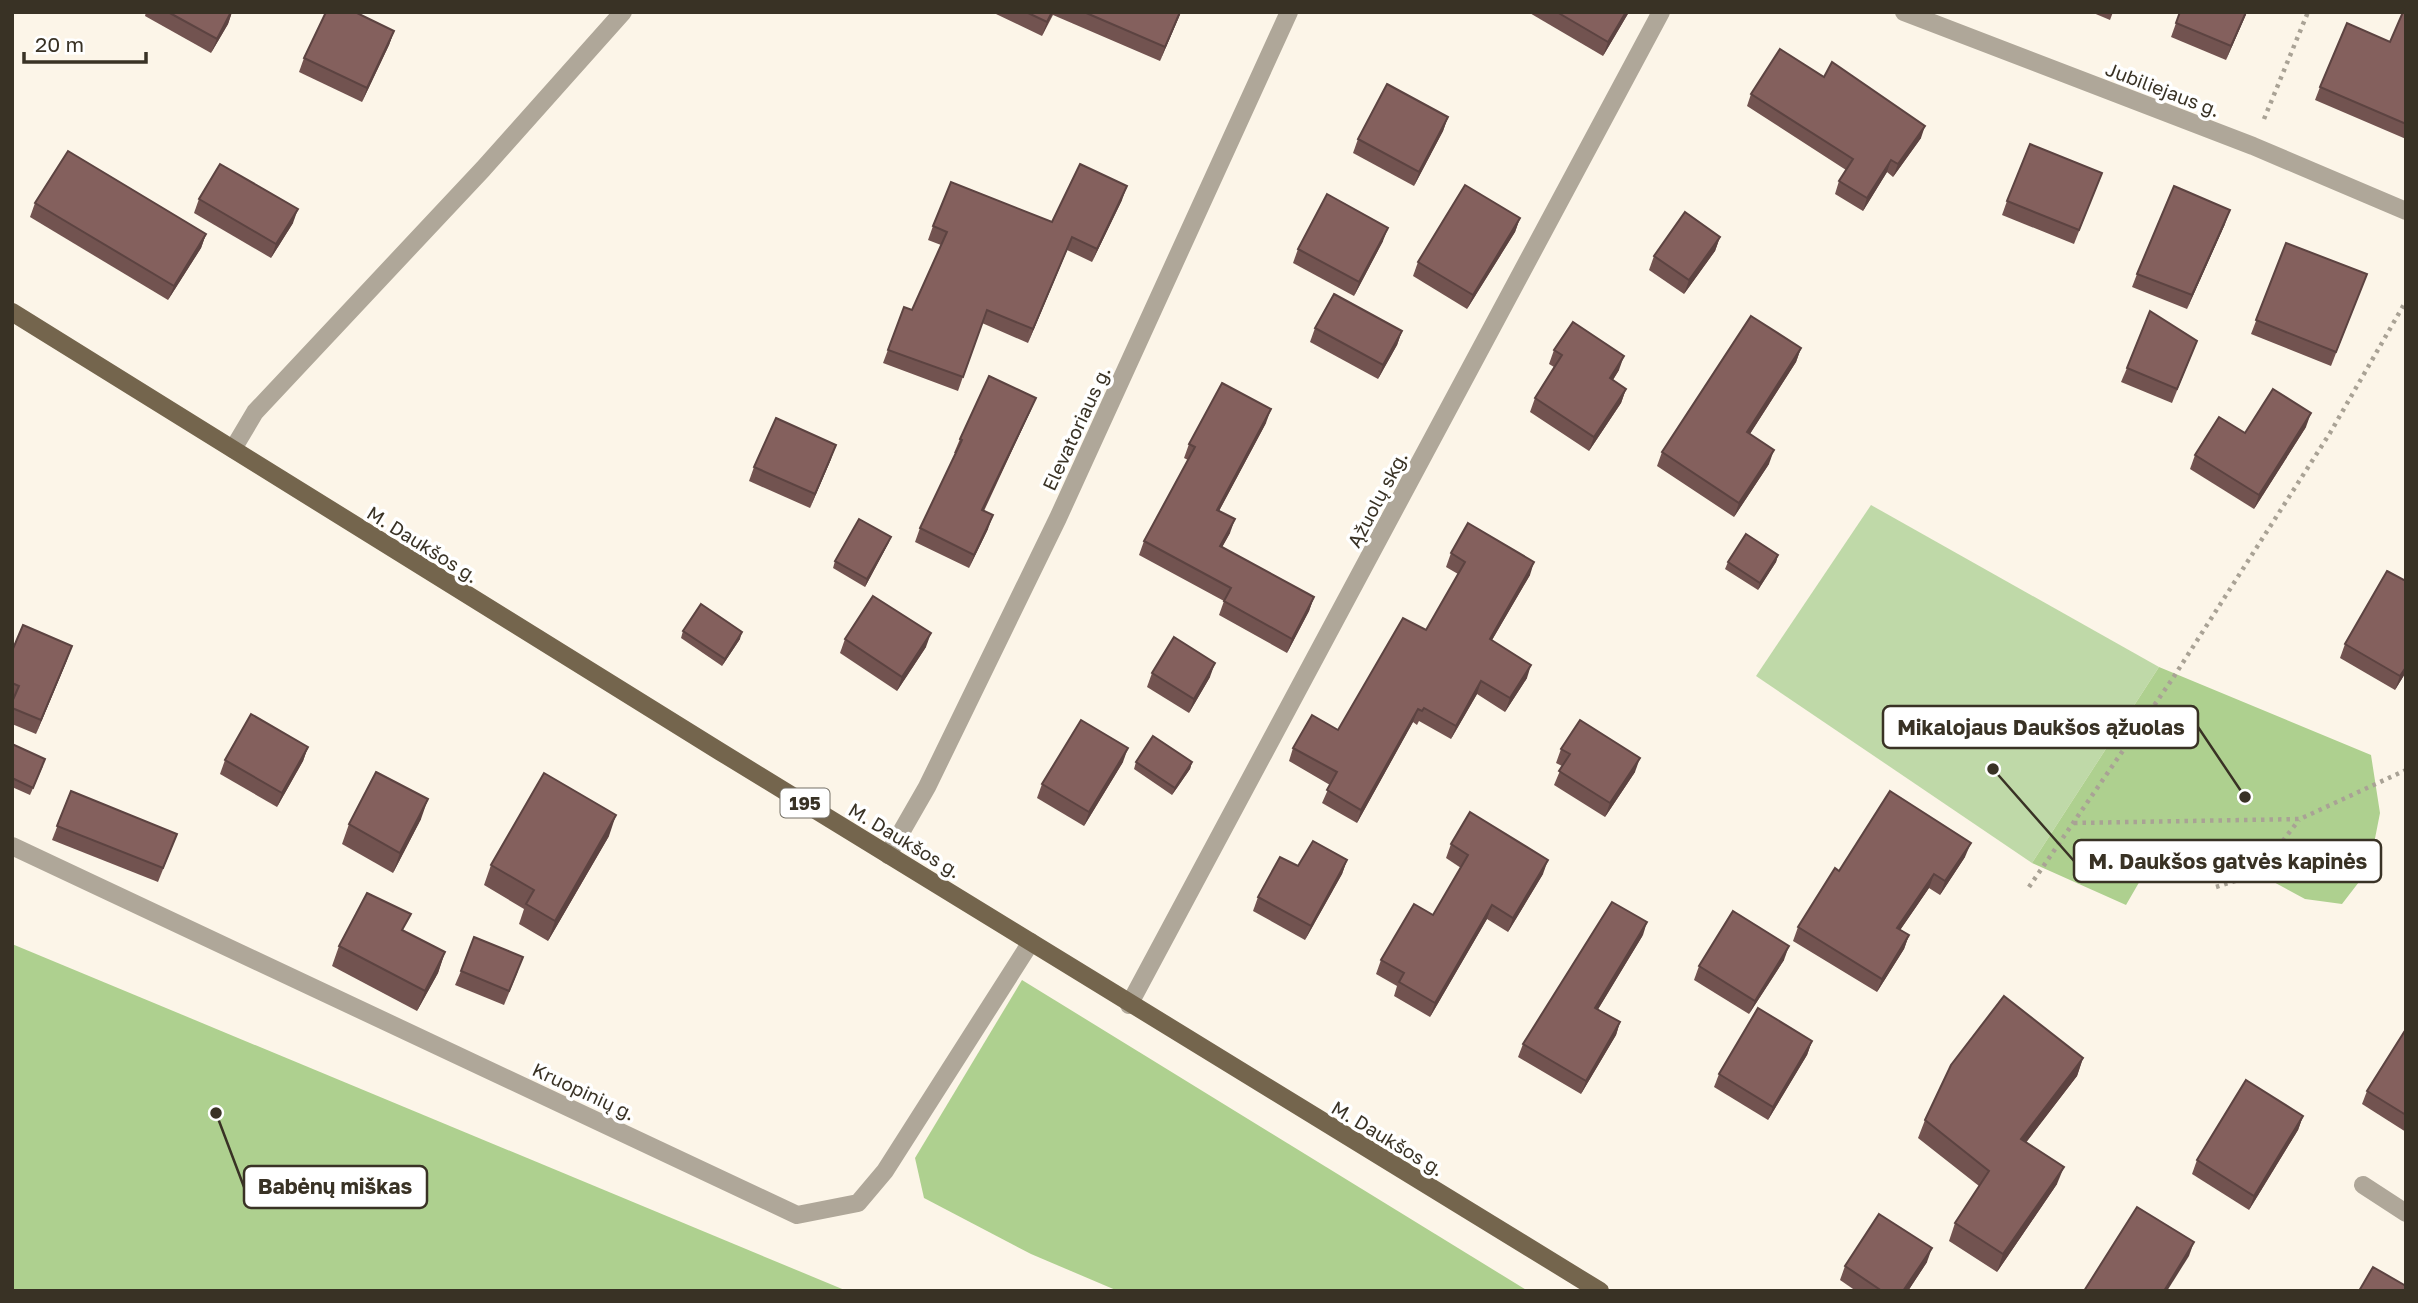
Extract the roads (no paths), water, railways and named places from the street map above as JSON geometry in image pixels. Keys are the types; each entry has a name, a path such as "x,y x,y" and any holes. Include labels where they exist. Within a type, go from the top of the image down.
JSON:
{"main road":[{"name":"M. Daukšos g.","path":"12,312 1129,1005 1600,1291"}],"street":[{"path":"233,449 255,412 483,169 623,12"},
{"name":"Elevatoriaus g.","path":"888,855 927,787 1058,518 1289,12"},
{"name":"Ąžuolų skg.","path":"1129,1005 1661,12"},
{"name":"Jubiliejaus g.","path":"1904,12 2253,146 2406,211"},
{"name":"Kruopinių g.","path":"12,846 797,1216 858,1203 885,1171 1031,942"},
{"path":"2363,1185 2406,1213"}],"place":[{"name":"M. Daukšos gatvės kapinės","path":"1993,769"},
{"name":"Mikalojaus Daukšos ąžuolas","path":"2245,797"},
{"name":"Babėnų miškas","path":"216,1113"}]}
